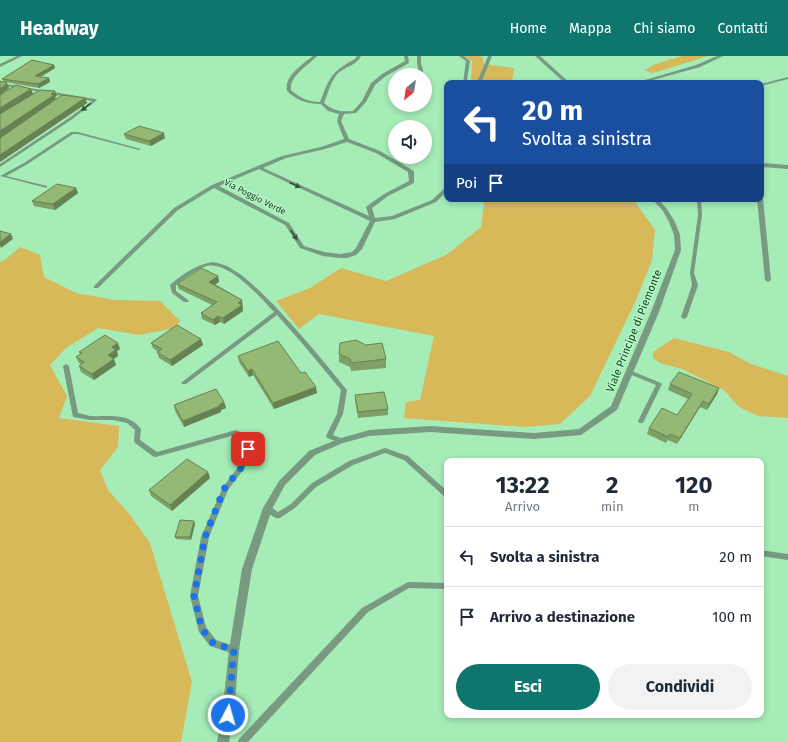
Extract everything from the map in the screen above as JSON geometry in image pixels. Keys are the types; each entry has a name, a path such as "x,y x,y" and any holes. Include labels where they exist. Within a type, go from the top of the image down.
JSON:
{"street":[{"path":"0,66 20,56"},
{"path":"315,56 293,76 288,85 289,91 298,98 311,103 322,104 330,110 342,113 354,112 364,102 373,84 384,75 407,62 419,63"},
{"path":"322,104 333,74 339,69 357,60 359,56"},
{"path":"406,56 407,62"},
{"path":"419,56 420,68"},
{"path":"461,56 468,61 468,70 465,80"},
{"path":"480,80 490,56"},
{"path":"537,56 565,80"},
{"path":"648,80 698,66 721,56"},
{"path":"764,84 788,78"},
{"path":"342,113 339,121 347,140"},
{"name":"Via Poggio Verde","path":"96,287 176,209 214,186 284,157 323,148 347,140 378,152 411,171 412,182 386,195 369,207 373,220 358,250 347,256 327,255 302,247 287,224 214,186"},
{"path":"764,165 788,167"},
{"path":"260,168 321,198 373,220 393,218 428,204 434,201 444,191"},
{"name":"Viale Principe di Piemonte","path":"222,742 228,715 234,650 247,569 268,508 282,483 312,453 341,441 369,433 430,429 534,436 581,432 614,408 655,312 678,250 675,227 663,207 658,202"},
{"path":"760,202 768,280"}],"lane":[{"path":"0,84 96,100 70,120 0,166"},
{"path":"11,90 17,86"},
{"path":"36,94 42,90"},
{"path":"61,99 67,95"},
{"path":"1,176 24,164 72,134 78,133 139,150"},
{"path":"1,176 46,187"},
{"path":"684,317 695,285 692,273 700,215 699,202"},
{"path":"186,301 174,292 173,285 201,265 219,264 236,272 277,313 330,371 344,390 340,414 329,436 341,441"},
{"path":"184,383 277,313"},
{"path":"66,366 75,415 90,418 113,418 129,421 138,429 137,441 156,454 190,446 236,432 248,439 249,458 224,489 205,537 194,596 202,629 213,643 234,650"},
{"path":"629,372 659,384 641,421"},
{"path":"268,508 278,516 293,506 314,485 351,463 385,450 406,458 444,492"},
{"path":"764,553 788,557"},
{"path":"242,742 365,610 408,586 444,586"}],"shaded area":[{"path":"465,56 480,56 483,58 484,64 514,68 512,80 473,80 471,79 472,61"},
{"path":"682,56 708,56 657,72 651,73 645,70 655,64"},
{"path":"483,202 635,202 655,230 652,260 636,300 590,396 560,424 525,427 404,418 406,402 420,400 434,336 319,314 299,329 276,301 310,288 341,268 386,281 448,254 481,227 484,203"},
{"path":"20,247 40,255 44,277 76,293 115,300 160,301 180,321 175,328 139,335 98,328 66,348 50,365 67,396 59,418 119,426 118,447 100,470 108,490 130,515 150,543 192,682 181,742 0,742 0,262 5,260"},
{"path":"674,338 729,352 751,364 788,376 788,418 758,416 739,407 724,390 682,369 660,363 653,358 653,352"}],"building":[{"path":"32,60 54,65 35,76 49,78 38,84 2,79"},
{"path":"0,81 7,83 0,89"},
{"path":"16,85 31,89 0,108 0,95"},
{"path":"40,90 55,91 51,94 54,95 0,131 0,114"},
{"path":"62,95 85,98 0,155 0,138"},
{"path":"139,126 164,133 149,141 124,134"},
{"path":"57,184 76,188 53,204 32,201"},
{"path":"0,231 11,234 0,242"},
{"path":"201,268 218,276 209,282 242,300 238,303 242,305 223,318 218,316 213,320 201,313 217,302 177,284"},
{"path":"177,325 201,339 170,360 157,352 162,349 151,343"},
{"path":"105,335 118,343 112,347 116,350 108,355 114,359 92,374 79,366 84,362 76,357 82,353 79,352"},
{"path":"356,340 366,345 382,343 386,359 351,363 350,359 339,354 340,343"},
{"path":"278,341 301,373 305,372 316,387 273,403 252,369 248,371 238,356"},
{"path":"679,372 719,388 709,404 703,401 680,438 670,434 668,437 649,428 662,408 677,415 692,394 670,384"},
{"path":"216,389 224,402 219,405 220,406 183,421 174,405"},
{"path":"384,392 388,409 358,412 355,395"},
{"path":"187,459 208,472 170,505 149,490"},
{"path":"180,520 194,521 190,537 175,537"}],"route":[{"path":"228,715 234,650 213,643 202,629 194,596 205,537 224,489 249,458 248,449"}]}
